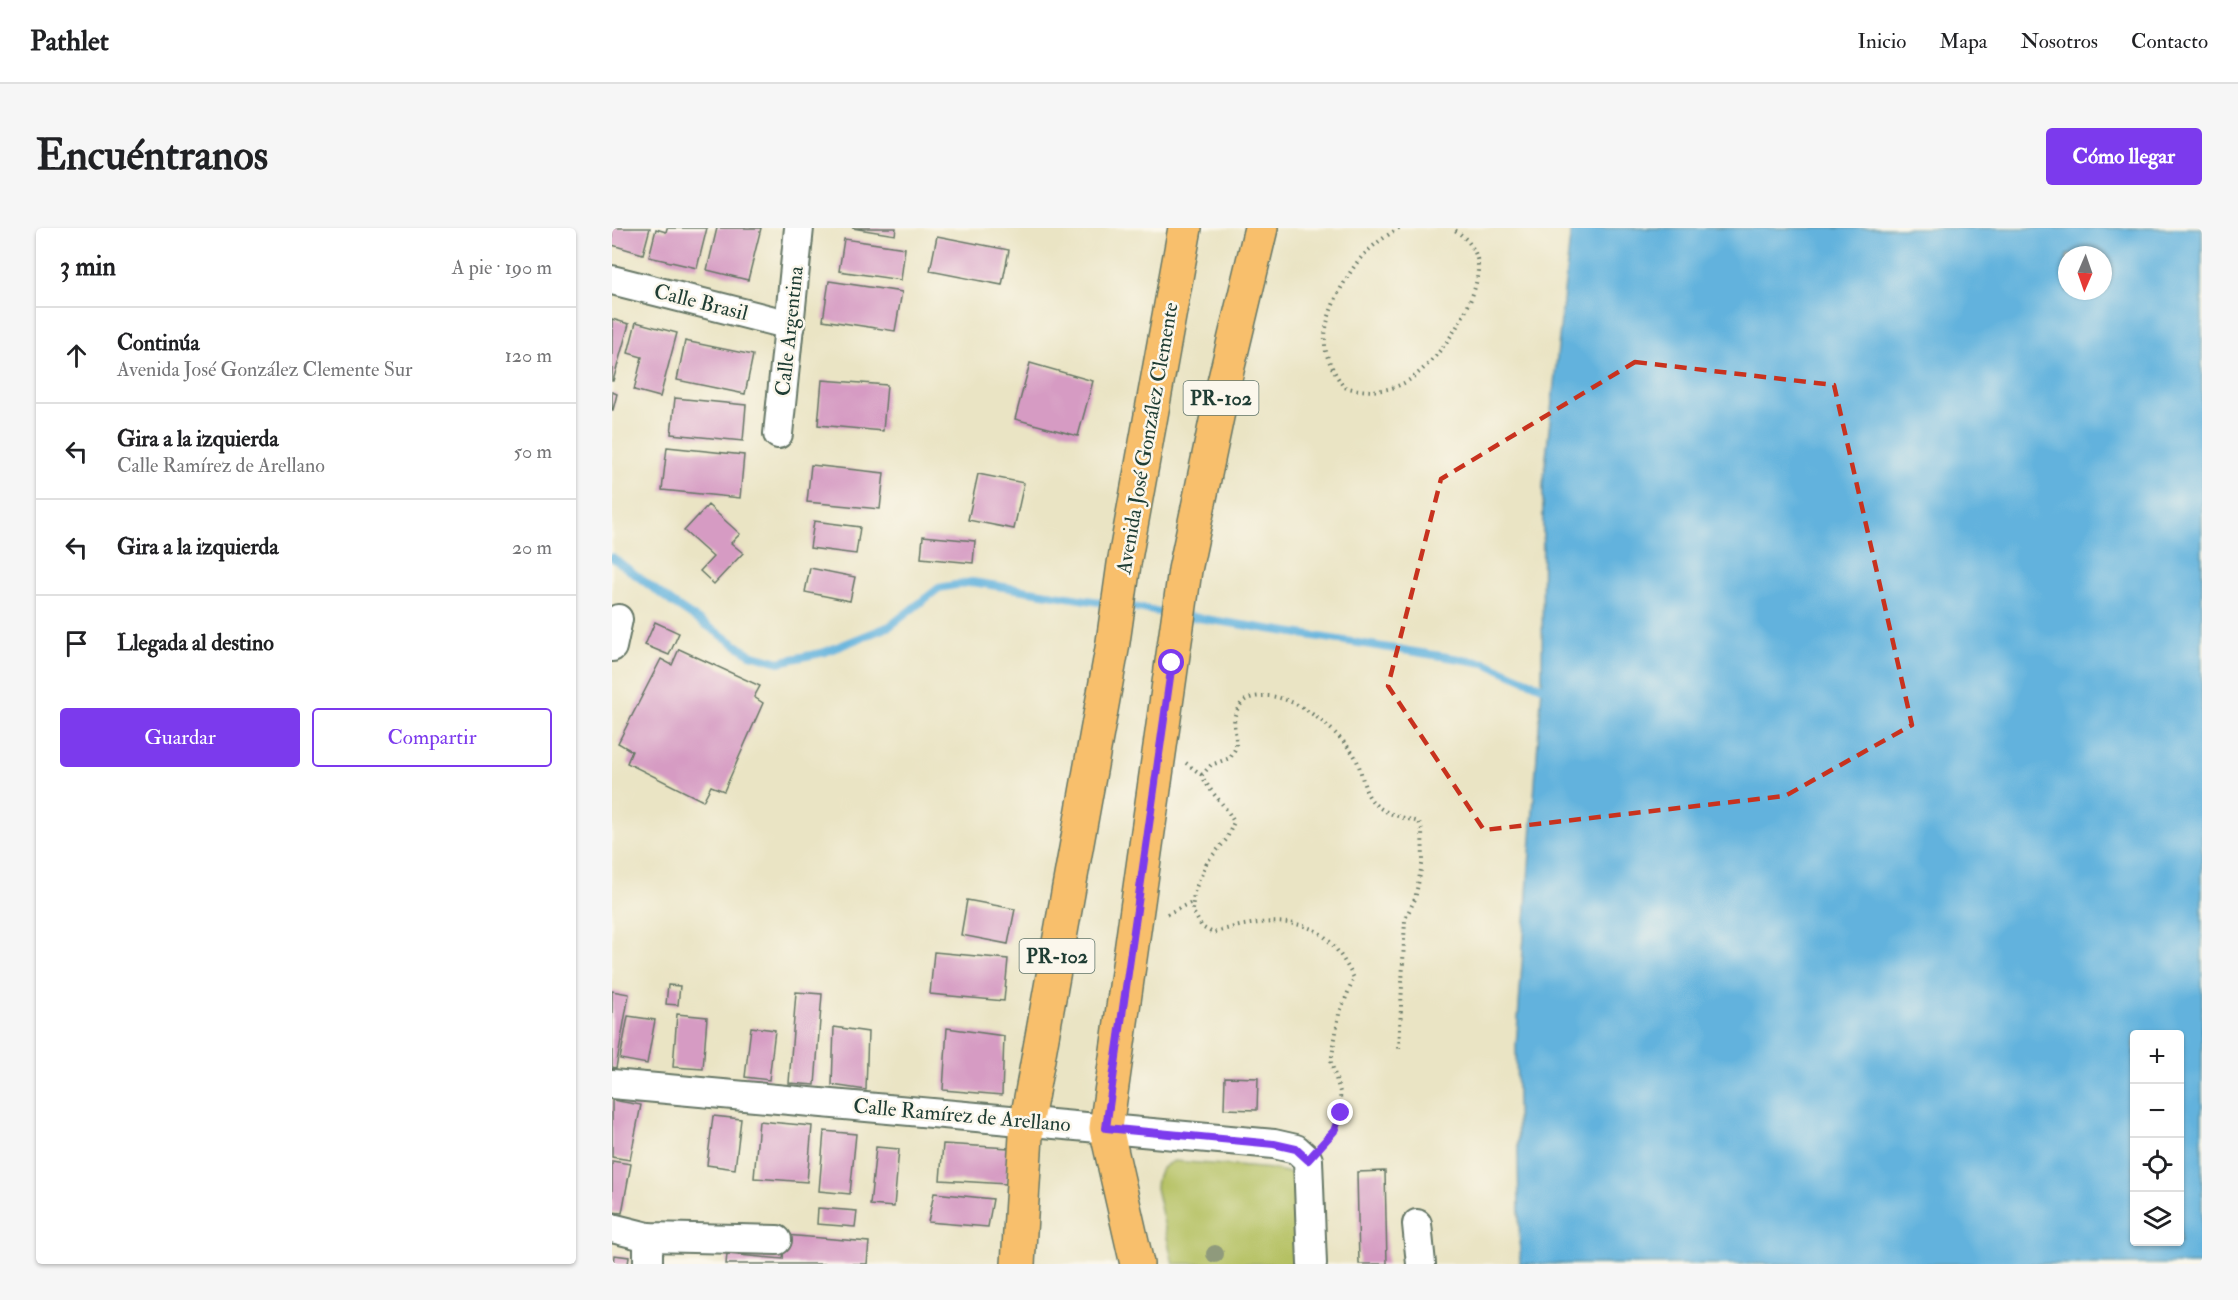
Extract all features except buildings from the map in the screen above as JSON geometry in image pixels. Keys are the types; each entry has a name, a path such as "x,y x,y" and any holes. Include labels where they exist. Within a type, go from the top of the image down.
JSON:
{"main road":[{"name":"Avenida José González Clemente","path":"1027,1120 1185,228"},
{"name":"PR-102","path":"1137,1264 1106,1128 1185,570 1224,383 1261,228"},
{"name":"PR-102","path":"1018,1264 1027,1120"}],"street":[{"name":"Calle Argentina","path":"778,434 799,228"},
{"name":"Calle Brasil","path":"612,280 789,325"},
{"path":"612,647 618,619"},
{"name":"Calle Ramírez de Arellano","path":"612,1084 1274,1144 1296,1149 1308,1160"},
{"path":"1308,1160 1312,1264"},
{"path":"1417,1224 1421,1264"},
{"path":"612,1228 648,1250 777,1240"}],"path":[{"path":"1399,228 1380,241 1357,262 1328,319 1325,346 1335,374 1344,387 1358,391 1377,392 1403,384 1424,369 1449,339 1473,297 1477,273 1477,256 1466,238 1452,228"},
{"path":"1308,1160 1334,1131 1341,1113 1340,1092 1331,1062 1339,1014 1354,978 1327,938 1305,926 1275,922 1237,924 1213,933 1202,927 1192,910 1194,892 1207,862 1226,840 1234,822 1227,807 1208,789 1202,775 1211,765 1230,758 1236,747 1234,717 1243,702 1257,696 1284,698 1303,707 1340,740 1354,756 1362,774 1364,789 1376,805 1396,816 1419,822 1422,831 1424,860 1415,899 1405,919 1399,1050"}],"highlighted area":[{"path":"1635,362 1834,385 1912,725 1785,796 1484,830 1388,686 1441,479"}],"green space":[{"path":"1174,1161 1273,1169 1290,1173 1299,1181 1304,1264 1173,1264 1156,1188 1160,1171"}],"water":[{"path":"1571,228 2202,228 2202,1264 1520,1264 1516,1047 1542,686 1543,485"}],"waterway":[{"path":"612,557 674,604 750,654 779,662 825,652 890,626 939,588 972,582 1112,604"},
{"path":"1127,606 1171,614"},
{"path":"1186,616 1485,663 1549,690"}],"route":[{"path":"1172,663 1106,1128 1274,1144 1296,1149 1308,1160 1334,1131 1341,1113"}]}
